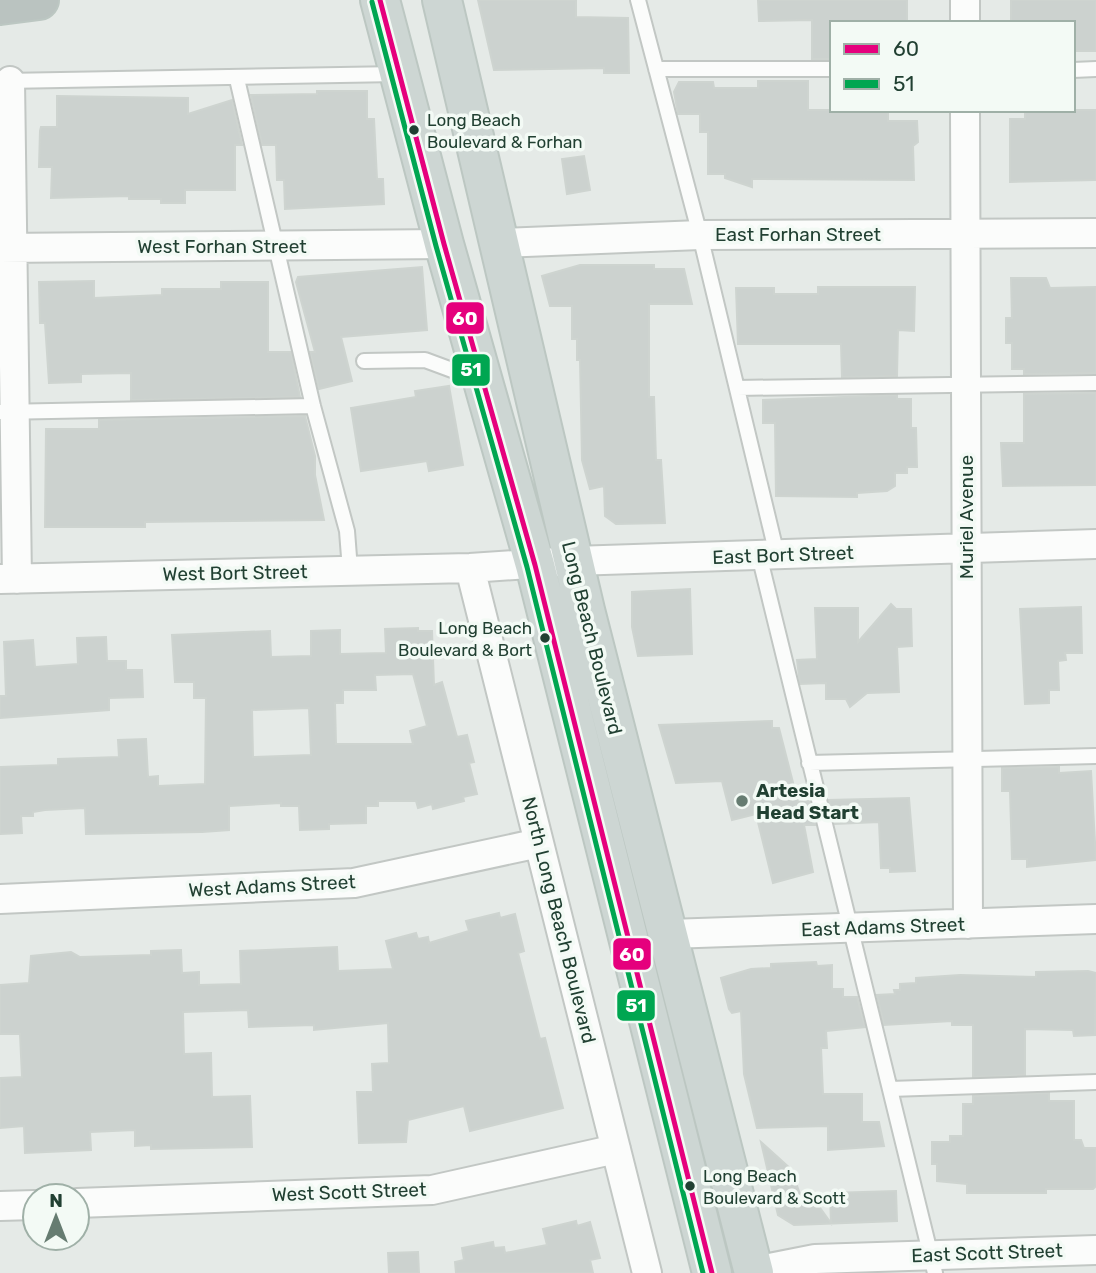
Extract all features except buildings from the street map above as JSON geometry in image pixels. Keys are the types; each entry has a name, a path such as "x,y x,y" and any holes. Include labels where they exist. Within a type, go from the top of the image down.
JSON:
{"highway":[{"path":"0,5 39,0"}],"main road":[{"name":"Long Beach Boulevard","path":"380,0 444,244 535,565 712,1273"},
{"name":"Long Beach Boulevard","path":"442,0 611,716 670,934 754,1272"}],"street":[{"path":"965,0 965,21"},
{"path":"5,81 9,579"},
{"name":"Muriel Avenue","path":"965,112 968,924"},
{"name":"East Forhan Street","path":"501,243 700,235 1096,233"},
{"name":"West Forhan Street","path":"5,248 444,244"},
{"name":"East Bort Street","path":"470,568 573,561 1096,544"},
{"name":"West Bort Street","path":"9,579 470,568"},
{"name":"North Long Beach Boulevard","path":"470,568 647,1273"},
{"name":"West Adams Street","path":"0,899 354,883 539,843"},
{"name":"East Adams Street","path":"670,934 1096,919"},
{"name":"West Scott Street","path":"91,1202 432,1189 616,1149"},
{"path":"0,1206 21,1205"},
{"name":"East Scott Street","path":"754,1272 815,1259 933,1264 1096,1250"}],"lane":[{"path":"638,0 737,388 809,763 933,1264"},
{"path":"656,69 830,69"},
{"path":"1075,70 1096,69"},
{"path":"5,81 237,79 399,74"},
{"path":"237,79 278,245 313,406 347,531 349,570"},
{"path":"364,361 425,360 452,370 481,375"},
{"path":"737,388 1096,383"},
{"path":"7,412 313,406"},
{"path":"809,763 1096,756"},
{"path":"890,1089 1096,1082"}],"transit line":[{"name":"60","path":"380,0 444,244 535,565 712,1273"},
{"name":"51","path":"372,2 436,246 527,567 703,1273"}],"place":[{"name":"Long Beach Boulevard & Forhan","path":"414,130"},
{"name":"Long Beach Boulevard & Bort","path":"545,638"},
{"name":"Artesia Head Start","path":"742,801"},
{"name":"Long Beach Boulevard & Scott","path":"690,1186"}]}
